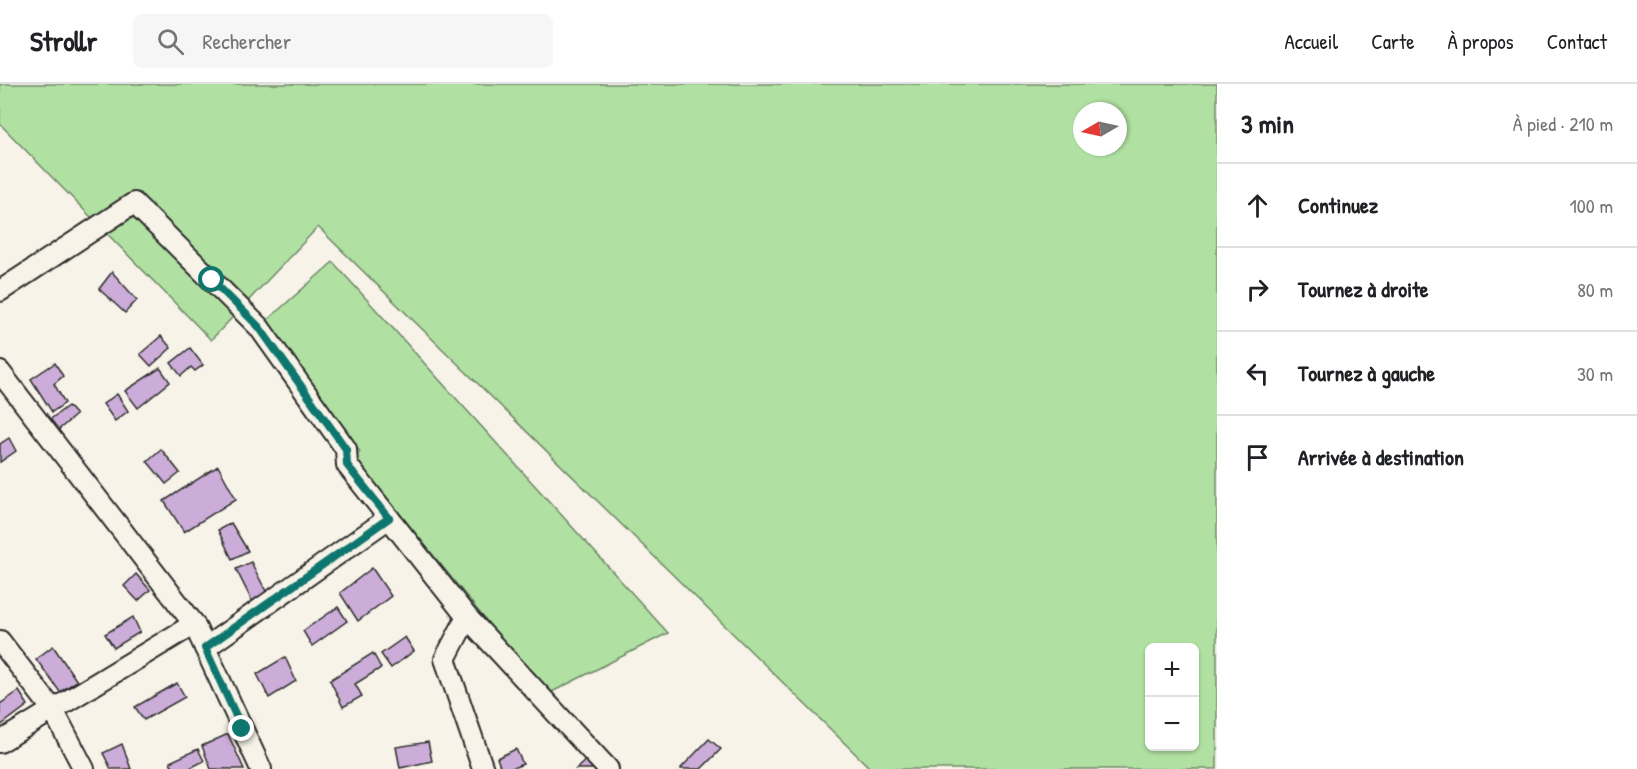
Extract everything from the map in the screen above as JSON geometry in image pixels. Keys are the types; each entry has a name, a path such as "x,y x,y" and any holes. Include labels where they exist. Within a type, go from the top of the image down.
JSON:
{"street":[{"path":"0,291 134,203 259,327 346,449 347,465 467,617 608,769"},
{"path":"0,372 194,624 261,769"},
{"path":"205,648 389,518"},
{"path":"467,617 445,659 483,769"},
{"path":"0,742 194,624"},
{"path":"0,641 53,710 84,769"}],"green space":[{"path":"0,84 1217,84 1217,769 871,769 318,227 211,340 0,124"},
{"path":"333,262 668,633 546,695 355,458 360,452 266,321"}],"building":[{"path":"112,272 137,300 125,313 99,289"},
{"path":"161,336 171,348 151,366 140,354"},
{"path":"190,348 203,365 195,371 191,367 181,376 171,363"},
{"path":"55,363 63,376 54,384 65,403 52,412 31,379"},
{"path":"160,368 170,382 138,408 125,391"},
{"path":"117,394 128,411 115,421 103,404"},
{"path":"68,406 76,415 57,431 48,421"},
{"path":"9,438 16,451 0,462 0,444"},
{"path":"161,449 180,473 166,484 147,461"},
{"path":"218,466 236,499 184,532 164,501"},
{"path":"231,523 248,551 232,559 218,530"},
{"path":"251,562 271,601 255,607 236,569"},
{"path":"372,568 391,596 358,621 340,593"},
{"path":"136,574 150,590 138,601 124,586"},
{"path":"338,607 347,621 312,646 303,631"},
{"path":"133,617 140,632 114,648 105,634"},
{"path":"405,637 414,651 391,668 381,654"},
{"path":"53,646 77,681 60,692 36,659"},
{"path":"373,653 381,668 355,684 362,696 343,707 330,680"},
{"path":"285,657 296,681 269,698 257,674"},
{"path":"177,683 185,697 144,720 135,707"},
{"path":"19,691 28,705 0,726 0,704"},
{"path":"228,734 244,769 211,769 202,746"},
{"path":"709,739 721,749 701,769 681,769 681,768"},
{"path":"428,742 432,761 400,768 396,747"},
{"path":"122,744 131,769 111,769 103,753"},
{"path":"198,749 204,761 188,769 174,769 170,762"},
{"path":"516,749 523,764 510,769 501,769 497,758"},
{"path":"587,759 597,769 576,769"}],"route":[{"path":"212,280 259,327 346,449 347,465 389,518 205,648 242,729"}]}
